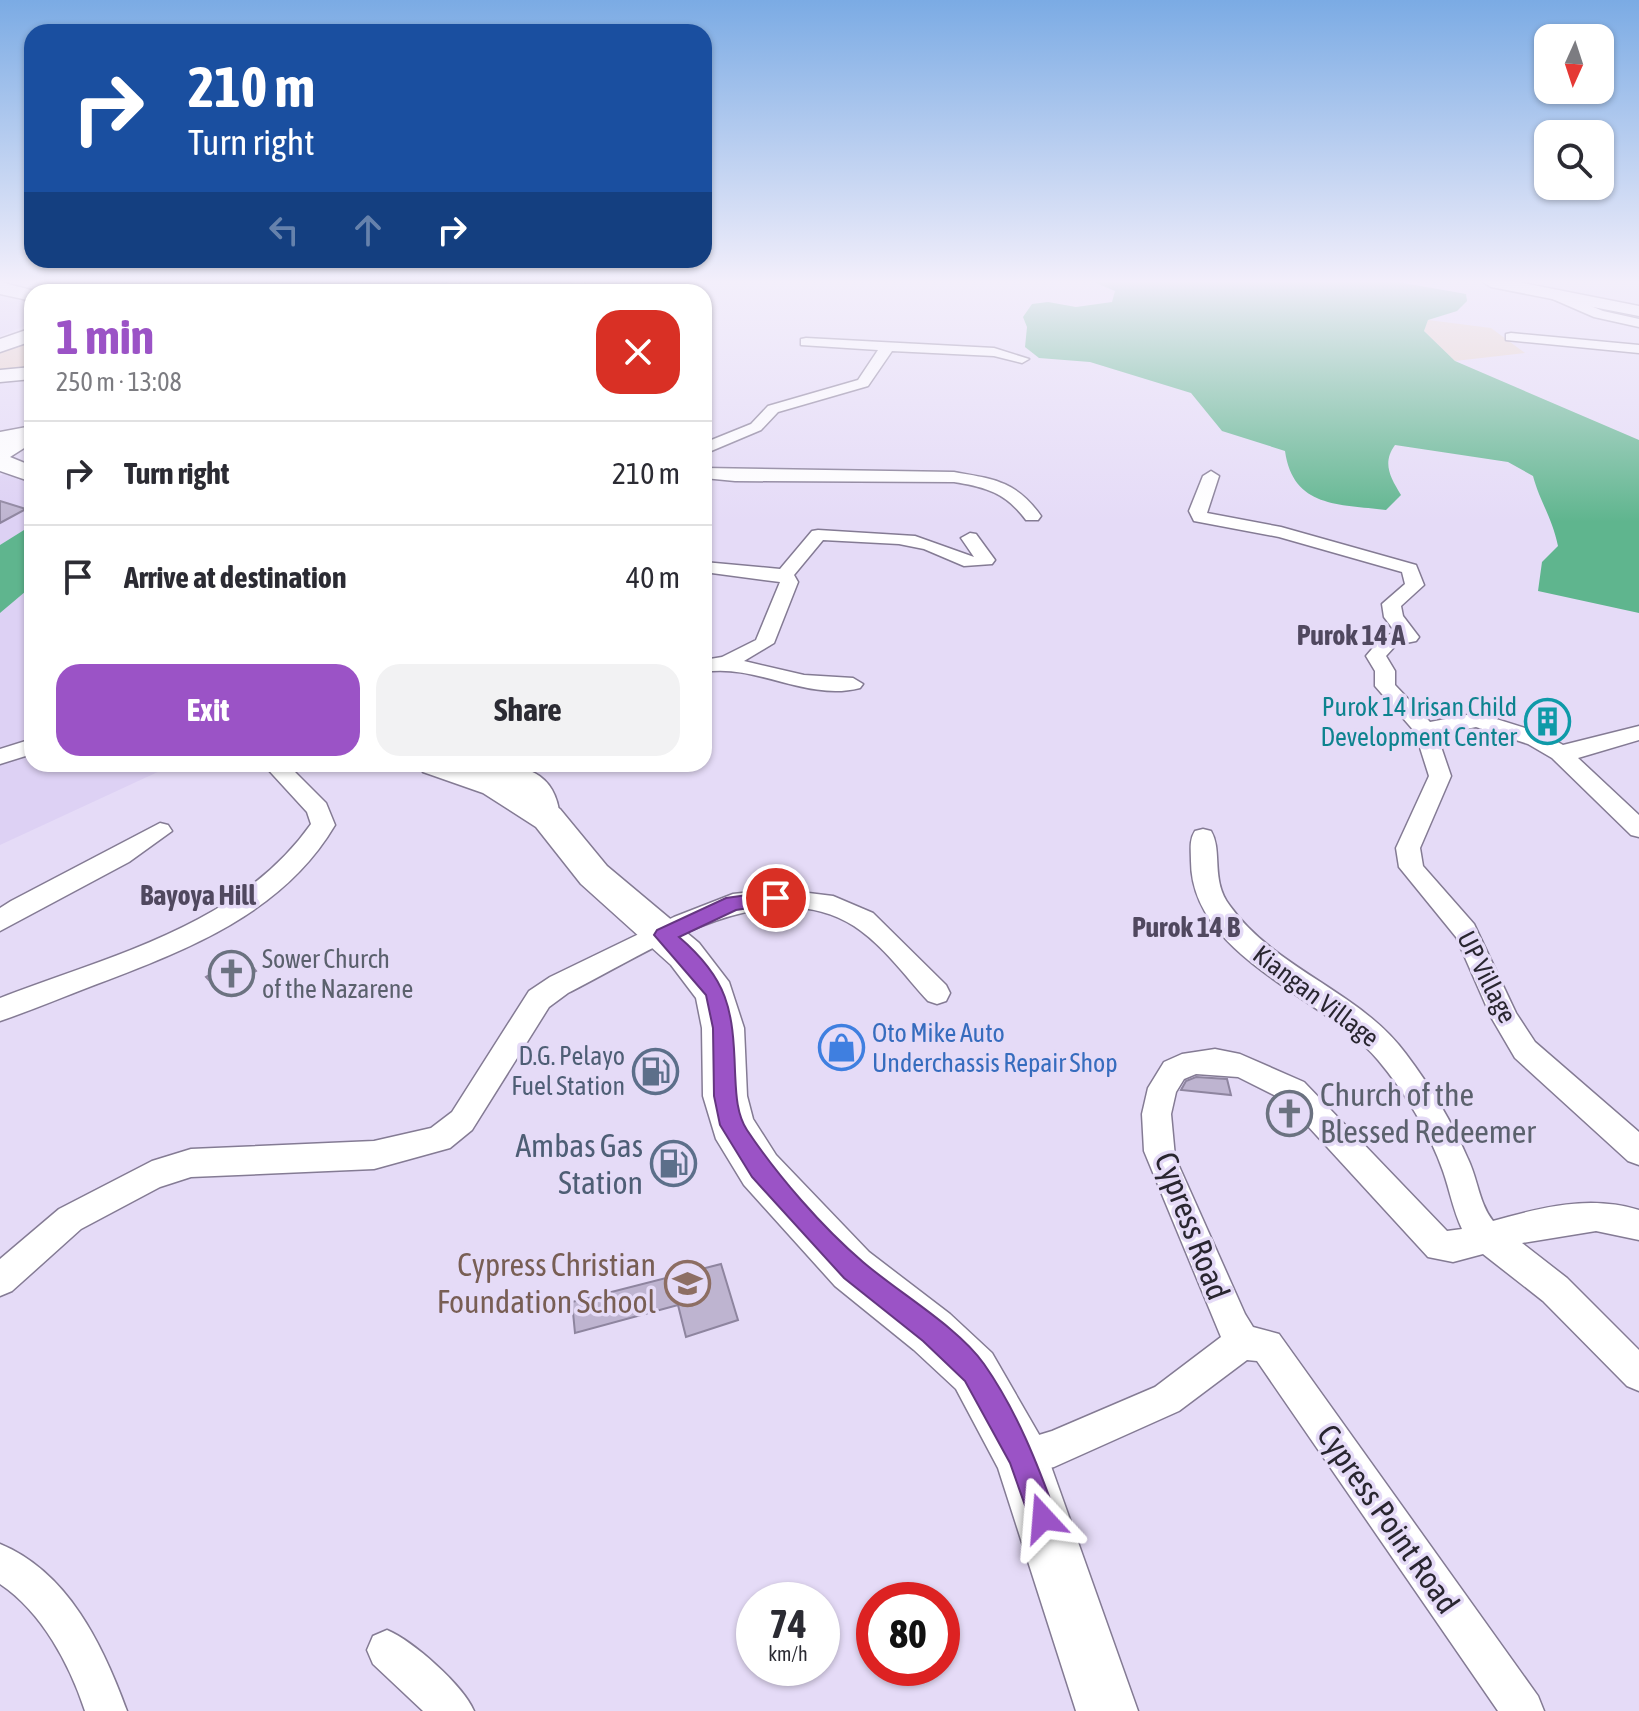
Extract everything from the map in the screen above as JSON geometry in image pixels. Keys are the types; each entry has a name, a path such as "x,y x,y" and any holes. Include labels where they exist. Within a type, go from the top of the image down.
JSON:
{"highway":[{"path":"0,376 24,374"},
{"path":"0,454 24,436"},
{"path":"0,462 24,472"},
{"path":"458,772 495,785 548,818 594,875 685,954 715,993 723,1028 725,1096 732,1125 760,1170 852,1269 932,1332 974,1371 1022,1457 1107,1711"}],"street":[{"path":"712,446 756,427 773,409 865,381 878,362"},
{"path":"0,437 24,433"},
{"path":"712,474 759,479 956,478 1011,492 1032,516"},
{"path":"1211,476 1197,511 1200,517 1281,532 1410,569 1415,585 1391,604 1394,617 1409,637 1390,640 1376,656 1385,671 1385,686 1425,730 1485,722 1536,739 1560,753 1639,829"},
{"path":"785,575 818,535 905,539 944,552 954,559 986,560 970,538"},
{"path":"712,568 785,575"},
{"path":"712,665 727,662 764,643 789,582 785,575"},
{"path":"727,662 789,680 853,684"},
{"name":"UP Village","path":"1425,730 1440,776 1408,848 1406,859 1411,871 1454,914 1473,942 1495,996 1524,1049 1549,1076 1639,1151"},
{"path":"1560,753 1587,751 1622,736 1639,733"},
{"path":"0,757 24,749"},
{"path":"0,1010 192,936 257,894 306,855 323,825 318,809 282,772"},
{"path":"510,772 540,785 547,797 548,818"},
{"path":"0,921 67,879 87,875 131,854 160,831"},
{"name":"Kiangan Village","path":"1203,837 1200,871 1225,919 1260,956 1352,1020 1391,1055 1457,1169 1466,1204 1487,1239"},
{"path":"0,1280 70,1219 152,1175 191,1163 374,1155 439,1139 462,1121 539,999 559,985 709,912 754,899 833,905 864,920 893,945 937,993"},
{"name":"Cypress Road","path":"1243,1342 1218,1296 1159,1153 1159,1111 1165,1078 1178,1065 1208,1060 1277,1080 1294,1091 1439,1246 1453,1247 1588,1215 1613,1216 1639,1225"},
{"path":"1487,1239 1527,1265 1639,1374"},
{"path":"1022,1457 1054,1449 1167,1399 1243,1342"},
{"name":"Cypress Point Road","path":"1243,1342 1267,1346 1523,1711"},
{"path":"0,1563 34,1586 50,1607 100,1690 106,1711"},
{"path":"387,1650 453,1711"}],"shaded area":[{"path":"0,362 24,362 24,370 0,372"},
{"path":"4,474 24,480 24,530 0,545 0,476"},
{"path":"24,593 24,740 0,750 0,613"},
{"path":"24,754 24,772 158,772 0,845 0,762"}],"green space":[{"path":"1090,362 1457,362 1639,440 1639,613 1538,591 1542,562 1558,546 1533,476 1508,462 1395,445 1388,464 1401,495 1386,510 1335,504 1308,493 1298,483 1290,470 1285,451 1222,431 1191,393"},
{"path":"24,530 24,593 0,613 0,545"}],"building":[{"path":"0,501 24,508 24,510 0,523"},
{"name":"Purok 14 Irisan Child Development Center","path":"1539,711 1563,720 1556,737 1532,727"},
{"name":"Sower Church of the Nazarene","path":"243,954 256,971 219,991 206,977"},
{"path":"1196,1077 1227,1079 1231,1095 1181,1090 1186,1081"},
{"name":"Cypress Christian Foundation School","path":"721,1264 738,1320 686,1337 678,1305 575,1333 572,1302"}],"place":[{"name":"Purok 14 Irisan Child Development Center","path":"1548,722"},
{"name":"Sower Church of the Nazarene","path":"231,974"},
{"name":"Oto Mike Auto Underchassis Repair Shop","path":"841,1048"},
{"name":"D.G. Pelayo Fuel Station","path":"656,1071"},
{"name":"Church of the Blessed Redeemer","path":"1289,1113"},
{"name":"Ambas Gas Station","path":"674,1164"},
{"name":"Cypress Christian Foundation School","path":"687,1283"}],"district":[{"name":"Purok 14 A","path":"1351,635"},
{"name":"Bayoya Hill","path":"198,895"},
{"name":"Purok 14 B","path":"1186,927"}],"route":[{"path":"776,898 733,903 664,935 685,954 715,993 723,1028 725,1096 732,1125 760,1170 852,1269 950,1347 974,1371 1022,1457 1043,1518"}]}
